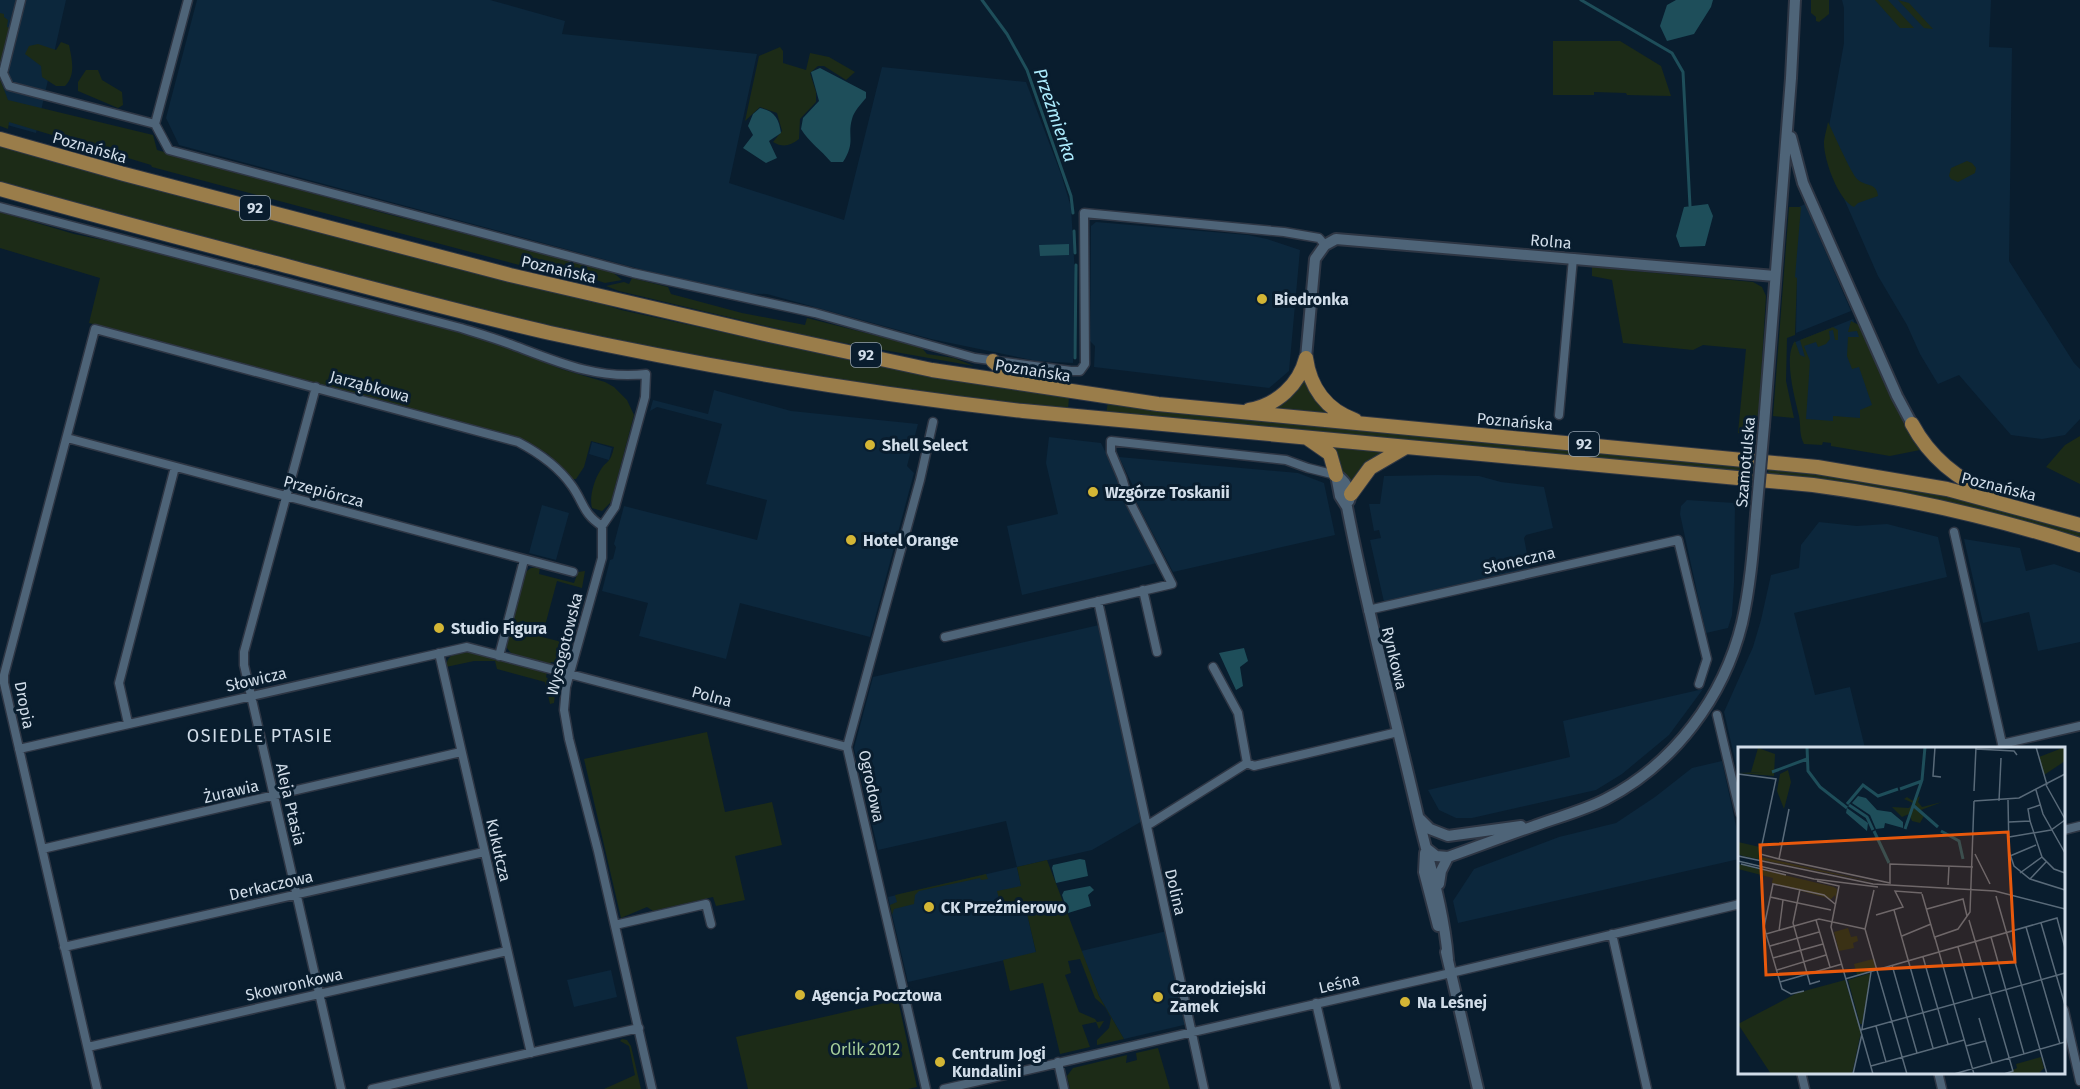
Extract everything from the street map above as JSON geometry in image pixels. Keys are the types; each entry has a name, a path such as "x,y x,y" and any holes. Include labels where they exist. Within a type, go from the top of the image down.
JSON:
{"main road":[{"name":"Poznańska","path":"0,139 124,174 510,274 769,335 932,370 1146,403 1817,467 1940,488 2038,512 2080,525"},
{"name":"Poznańska","path":"0,189 438,306 567,336 728,368 981,406 1848,489 1957,510 2080,544"},
{"path":"1229,411 1259,408 1279,398 1296,380 1306,358"},
{"path":"1306,358 1312,383 1327,404 1348,418 1380,426"},
{"path":"993,361 1014,379 1035,387"},
{"path":"1912,424 1928,449 1956,474 1980,489 2003,496 2038,512"},
{"path":"1306,437 1328,452 1336,474"},
{"path":"1349,501 1370,468 1408,446"}],"street":[{"path":"21,0 3,73 9,86 155,124 188,0"},
{"name":"Szamotulska","path":"1448,856 1589,807 1627,786 1656,765 1672,749 1701,714 1721,681 1739,632 1748,586 1756,514 1789,113 1795,0"},
{"path":"1789,113 1792,148 1803,183 1897,396 1912,424"},
{"name":"Poznańska","path":"155,124 169,150 633,273 815,313 975,358 1071,371 1082,369 1085,361 1084,213 1293,233 1319,238 1325,244"},
{"name":"Wysogotowska","path":"0,207 461,328 509,343 551,361 592,372 611,375 646,374 645,398 615,507 602,526 602,558 570,674 564,710 566,729 615,925 652,1089"},
{"name":"Rolna","path":"1325,244 1342,238 1775,276"},
{"path":"1306,358 1315,259 1325,244"},
{"path":"1559,415 1574,258"},
{"name":"Jarząbkowa","path":"95,329 518,442 556,467 573,487 591,519 602,526"},
{"name":"Dropia","path":"95,329 4,675 4,683 97,1089"},
{"name":"Aleja Ptasia","path":"316,387 244,652 244,665 341,1089"},
{"name":"Ogrodowa","path":"926,1089 847,747 920,480 933,422"},
{"name":"Przepiórcza","path":"67,438 573,572"},
{"path":"945,637 1172,584 1128,498 1111,452 1111,441 1286,460 1336,474"},
{"path":"128,723 119,683 175,467"},
{"name":"Rynkowa","path":"1336,474 1340,496 1349,501 1368,610 1440,901 1448,959"},
{"path":"1954,532 2003,746 2080,726"},
{"name":"Słoneczna","path":"1368,610 1678,540 1707,659 1700,684"},
{"path":"499,656 524,560"},
{"path":"1143,590 1157,652"},
{"name":"Dolina","path":"1098,601 1204,1089"},
{"name":"Słowicza","path":"19,749 467,647 570,674"},
{"name":"Kukułcza","path":"439,653 531,1053"},
{"path":"1213,667 1238,713 1247,763"},
{"name":"Polna","path":"570,674 847,747"},
{"path":"1717,715 1738,804"},
{"path":"1247,763 1254,766 1398,732"},
{"name":"Żurawia","path":"42,849 461,752"},
{"path":"1148,825 1247,763"},
{"name":"Szamotulska","path":"1418,815 1424,825 1442,836 1536,825"},
{"path":"2065,830 2080,826"},
{"name":"Szamotulska","path":"1426,848 1455,836"},
{"path":"1426,848 1436,856 1448,856 1439,878 1440,901"},
{"name":"Rynkowa","path":"1426,848 1424,872 1448,959 1478,1089"},
{"name":"Derkaczowa","path":"64,947 484,852"},
{"path":"615,925 706,904 711,924"},
{"name":"Leśna","path":"944,1089 1738,904"},
{"path":"1612,934 1647,1089"},
{"name":"Skowronkowa","path":"88,1047 507,951"},
{"path":"1316,1003 1336,1089"},
{"path":"2065,1014 2080,1081"},
{"path":"372,1089 639,1028"},
{"path":"1058,1062 1064,1089"},
{"path":"1801,1074 1805,1089"},
{"path":"1938,1074 1942,1089"}],"shaded area":[{"path":"0,0 66,0 36,133 0,123"},
{"path":"197,0 490,0 565,21 562,34 757,54 729,183 844,220 882,67 1026,82 1071,207 1076,292 1073,363 1037,361 931,339 767,294 729,293 179,145 166,118"},
{"path":"1676,0 1713,0 1694,34 1667,41 1660,26 1667,5"},
{"path":"1842,0 1991,0 1989,47 2012,48 2009,261 2080,369 2080,419 2065,435 2042,439 2011,435 1959,375 1938,384 1878,276 1831,169 1826,143 1844,43"},
{"path":"820,68 866,92 866,98 852,119 849,149 843,162 831,162 801,129 803,118 819,101 811,72"},
{"path":"760,108 775,116 781,133 769,141 777,158 766,163 743,148 753,135 748,126 753,114"},
{"path":"1708,204 1713,216 1705,246 1680,247 1676,236 1684,207"},
{"path":"1805,204 1851,311 1796,333 1797,279 1793,278 1797,208"},
{"path":"1096,222 1248,235 1300,250 1289,371 1269,388 1094,367 1095,346 1090,341 1091,226"},
{"path":"1069,244 1069,255 1040,256 1039,245"},
{"path":"1853,319 1891,424 1803,434 1793,343"},
{"path":"714,390 791,411 918,424 907,466 914,473 870,637 740,603 726,659 639,636 648,603 602,591 610,560 613,559 616,547 614,544 624,506 757,540 767,500 706,484 722,424 657,407 650,411 653,400 708,414"},
{"path":"1049,437 1101,443 1118,478 1123,500 1157,563 1022,595 1007,526 1058,514 1046,463"},
{"path":"592,442 612,448 609,460 589,454"},
{"path":"1119,457 1298,473 1324,483 1335,535 1173,572 1130,490 1133,486"},
{"path":"1384,476 1479,476 1501,482 1544,487 1553,528 1526,535 1524,538 1530,569 1384,602 1370,540 1381,538 1379,530 1374,531 1369,504 1380,504"},
{"path":"1687,500 1735,503 1734,583 1732,615 1728,628 1706,633 1680,514 1681,506"},
{"path":"542,505 569,513 556,560 529,553"},
{"path":"1819,522 1857,526 1887,524 1938,537 1947,577 1794,613 1815,695 1850,687 1865,747 1738,747 1738,773 1724,712 1753,647 1771,575 1799,568 1801,545"},
{"path":"1964,539 2020,548 2026,571 2054,564 2080,573 2080,642 2038,651 2029,612 1983,623"},
{"path":"1099,625 1144,820 1092,850 1017,867 1006,821 878,850 854,748 873,677"},
{"path":"1244,648 1248,661 1240,667 1243,686 1236,690 1219,653"},
{"path":"1703,689 1669,735 1622,774 1596,790 1472,818 1456,818 1439,810 1428,790 1570,757 1563,721"},
{"path":"1722,761 1738,835 1738,859 1458,923 1453,901 1474,869 1559,837 1616,823 1655,797 1692,768"},
{"path":"1085,860 1088,876 1056,883 1053,865"},
{"path":"1017,867 1036,953 908,982 888,897"},
{"path":"1090,886 1094,890 1088,895 1091,906 1068,913 1062,895 1064,891"},
{"path":"1167,931 1188,1024 1124,1039 1099,996 1081,951"},
{"path":"611,970 617,997 574,1007 567,980"}],"green space":[{"path":"1811,0 1829,0 1829,14 1819,22 1811,13"},
{"path":"1875,0 1888,0 1914,28 1900,28"},
{"path":"1898,0 1909,3 1933,29 1924,28"},
{"path":"0,13 4,14 8,20 7,27 10,28 0,65"},
{"path":"1553,41 1620,41 1661,66 1671,96 1594,92 1594,95 1553,95"},
{"path":"61,42 69,45 72,72 65,86 56,86 42,77 41,66 25,54 29,46 38,44 56,50"},
{"path":"780,47 783,51 783,63 806,70 810,53 829,57 855,72 846,80 824,66 818,66 810,73 816,92 816,102 800,119 799,139 783,146 773,142 782,131 777,113 760,107 745,121 759,56"},
{"path":"86,70 98,70 102,80 122,92 123,105 118,108 78,91 78,82"},
{"path":"0,79 8,100 153,135 157,150 387,214 610,270 622,280 605,283 584,276 584,272 577,270 576,274 557,270 538,270 152,167 9,122 8,129 0,126"},
{"path":"1828,122 1854,175 1860,181 1873,187 1878,196 1858,203 1854,207 1842,196 1833,178 1824,148"},
{"path":"0,143 621,310 849,360 1069,397 1068,410 801,375 668,351 402,291 0,184"},
{"path":"1967,161 1976,168 1975,173 1958,182 1951,179 1949,176 1951,168"},
{"path":"1789,207 1801,207 1795,277 1797,278 1795,335 1787,338 1786,381 1794,418 1773,416"},
{"path":"0,212 74,234 127,245 491,341 561,369 605,382 614,387 627,400 634,415 611,502 602,511 592,508 591,499 596,479 602,467 610,459 614,447 591,441 584,467 576,479 573,479 548,454 519,438 89,323 100,278 0,248"},
{"path":"1592,267 1753,282 1762,287 1766,296 1759,408 1754,433 1750,435 1738,433 1746,349 1703,345 1693,350 1623,343 1612,280 1592,276"},
{"path":"632,278 668,287 671,294 742,313 805,325 807,318 921,347 927,354 954,358 974,366 816,338 606,286 624,282 629,284"},
{"path":"1851,321 1861,326 1920,450 1890,456 1831,446 1831,443 1804,444 1790,367 1790,357 1795,341 1800,355 1805,357 1800,340 1833,327 1838,330 1838,340 1835,340 1833,330 1829,331 1830,339 1826,344 1818,347 1816,342 1804,346 1810,361 1806,419 1833,421 1833,416 1860,418 1860,410 1872,405 1859,367 1852,369 1847,356 1848,337 1859,337 1857,331 1848,332"},
{"path":"1304,379 1315,400 1331,414 1274,410"},
{"path":"1108,402 1753,465 1753,473 1106,414"},
{"path":"2080,436 2080,484 2046,467 2065,445"},
{"path":"1331,446 1384,451 1364,464 1349,484"},
{"path":"1769,467 1956,496 2080,530 2080,539 1768,474"},
{"path":"540,567 539,574 574,583 578,572 585,571 582,588 557,581 542,637 562,642 576,595 581,596 564,658 559,663 551,662 549,666 517,656 507,649 505,643 524,573 531,568"},
{"path":"461,651 547,672 546,677 556,686 554,703 550,704 545,682 497,669 495,661 474,661 446,667 450,656"},
{"path":"707,732 725,812 772,802 782,845 735,856 745,900 716,906 713,897 653,911 647,907 621,918 584,759"},
{"path":"1047,860 1099,996 1124,1039 1097,1045 1097,1040 1109,1028 1111,1018 1105,1007 1095,998 1080,959 1068,961 1071,973 1065,975 1079,1012 1097,1022 1104,1021 1099,1029 1096,1022 1082,1025 1090,1047 1060,1054 1043,983 1010,991 1003,960 1036,952 1025,905 1002,910 997,891 1021,886 1017,867"},
{"path":"986,874 988,879 981,880 980,878 919,891 915,895 914,904 894,909 892,915 890,905 897,902 895,895"},
{"name":"Orlik 2012","path":"898,1000 917,1087 908,1089 748,1089 736,1037"},
{"path":"627,1040 631,1046 641,1089 604,1089 635,1075 629,1046 620,1041"},
{"path":"1158,1048 1170,1089 1070,1089 1067,1076 1073,1068 1127,1055 1126,1063 1137,1060 1136,1053"}],"waterway":[{"name":"Przeźmierka","path":"982,0 1007,34 1027,70 1071,196 1073,213"},
{"path":"1581,0 1672,53 1683,72 1690,206"},
{"name":"Przeźmierka","path":"1074,231 1075,253"},
{"name":"Przeźmierka","path":"1075,358 1076,265"}],"place":[{"name":"Biedronka","path":"1262,299"},
{"name":"Shell Select","path":"870,445"},
{"name":"Wzgórze Toskanii","path":"1093,492"},
{"name":"Hotel Orange","path":"851,540"},
{"name":"Studio Figura","path":"439,628"},
{"name":"CK Przeźmierowo","path":"929,907"},
{"name":"Agencja Pocztowa","path":"800,995"},
{"name":"Czarodziejski Zamek","path":"1158,997"},
{"name":"Na Leśnej","path":"1405,1002"},
{"name":"Centrum Jogi Kundalini","path":"940,1062"}],"district":[{"name":"OSIEDLE PTASIE","path":"260,736"}]}
